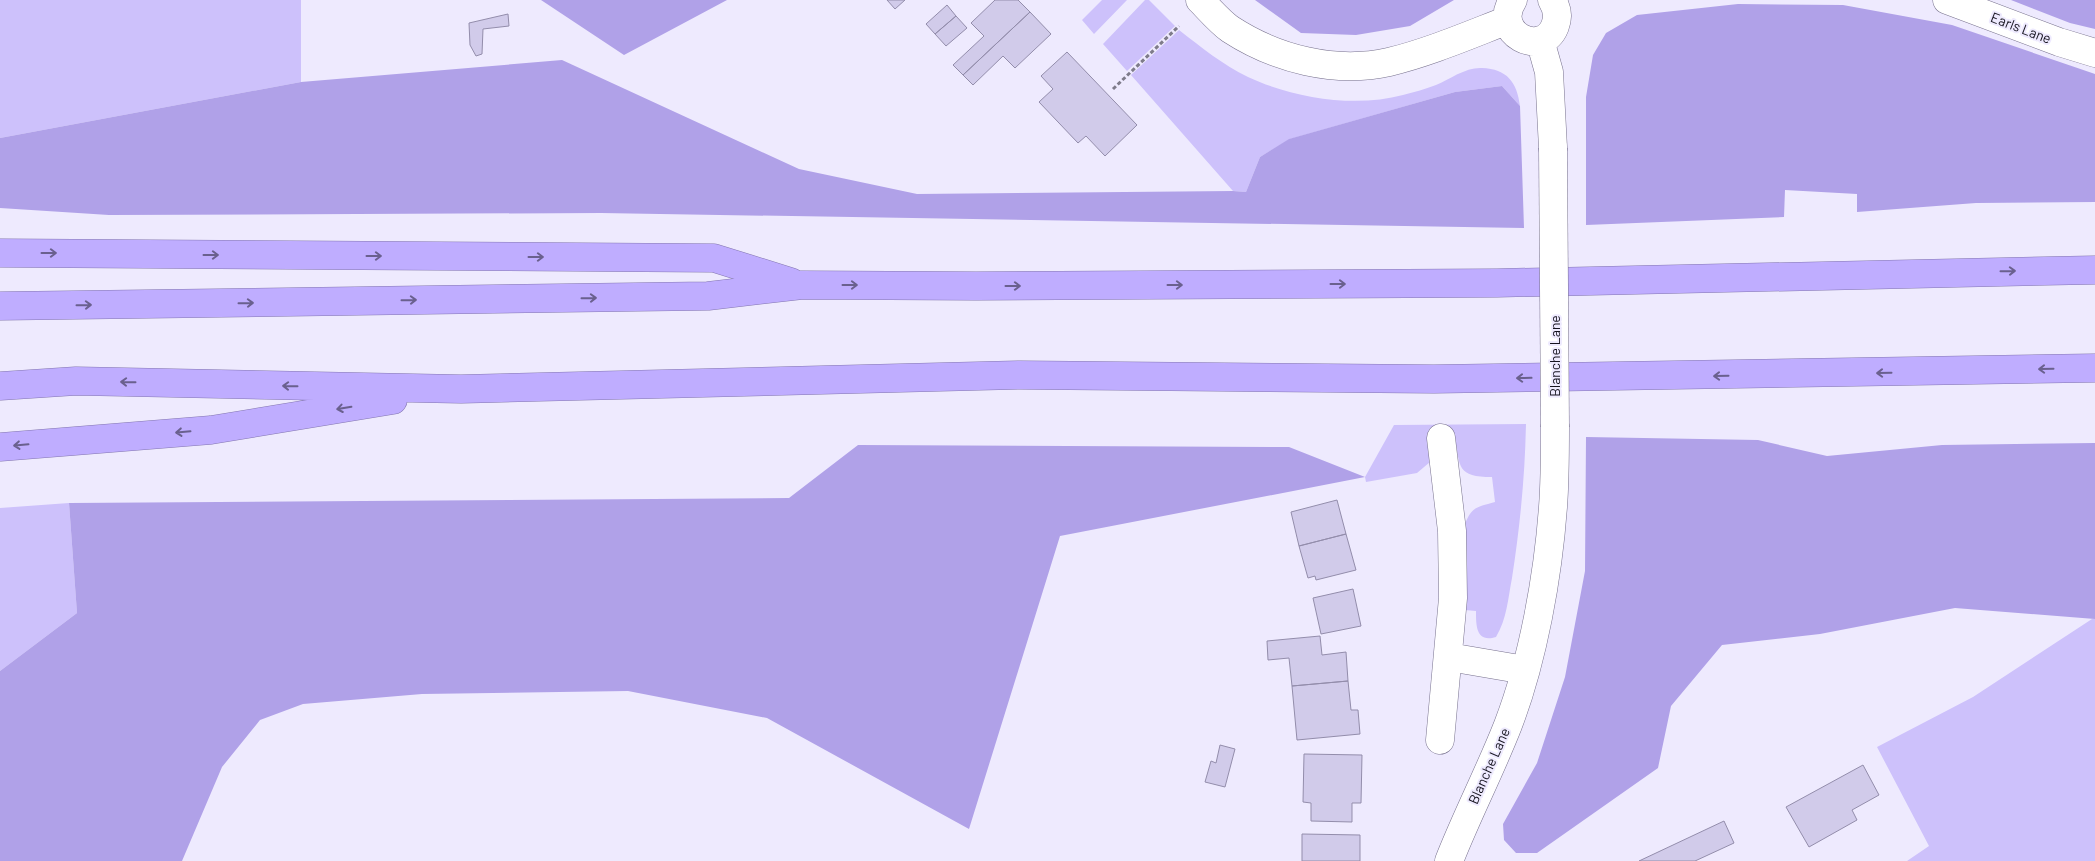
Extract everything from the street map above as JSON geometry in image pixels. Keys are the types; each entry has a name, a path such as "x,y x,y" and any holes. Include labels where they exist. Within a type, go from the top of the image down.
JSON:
{"highway":[{"path":"0,253 714,258 802,285"},
{"path":"0,306 708,296 802,285 986,286 1487,283 2095,270"},
{"path":"0,386 76,381 461,389 1020,375 1434,379 2095,368"},
{"path":"0,447 210,430 461,389"}],"street":[{"name":"Earls Lane","path":"1947,0 2059,42 2095,53"},
{"path":"1201,2 1228,28 1270,51 1315,64 1351,66 1389,62 1443,45 1510,10 1510,28 1523,40 1540,40 1554,30 1559,2"},
{"name":"Blanche Lane","path":"1449,861 1508,725 1525,670 1542,592 1554,507 1553,148 1549,72 1540,40"},
{"path":"1440,740 1453,598 1452,531 1441,438"},
{"path":"1449,657 1525,670"}],"path":[{"path":"1113,89 1201,2"}],"shaded area":[{"path":"0,0 301,0 301,82 0,138"},
{"path":"541,0 727,0 624,55"},
{"path":"1102,0 1127,0 1094,34 1082,20"},
{"path":"1145,0 1149,0 1175,26 1127,71 1103,44"},
{"path":"1255,0 1454,0 1410,26 1356,35 1301,33"},
{"path":"2011,0 2095,0 2095,29 2070,23"},
{"path":"1738,4 1843,5 1952,25 2095,74 2095,202 1976,203 1857,212 1857,194 1785,190 1784,217 1586,225 1586,97 1593,55 1606,33 1637,15"},
{"path":"1179,30 1212,55 1248,77 1304,95 1345,101 1384,99 1436,85 1470,69 1482,68 1498,71 1509,78 1516,90 1520,106 1502,86 1455,92 1290,139 1260,157 1246,192 1233,191 1131,75"},
{"path":"562,60 799,169 917,194 1246,192 1260,157 1289,139 1455,92 1502,86 1520,106 1524,228 601,213 109,215 0,208 0,138 301,82"},
{"path":"1526,424 1520,520 1507,608 1503,623 1496,637 1484,638 1478,632 1476,611 1465,610 1465,524 1473,510 1495,502 1492,477 1472,475 1462,468 1455,438 1427,440 1430,462 1417,473 1366,482 1365,477 1394,425"},
{"path":"1586,437 1758,440 1827,456 1942,445 2095,443 2095,619 1955,608 1820,634 1722,645 1671,706 1658,768 1537,853 1516,853 1504,840 1503,824 1537,763 1565,677 1585,571"},
{"path":"858,445 1289,447 1365,477 1060,536 969,829 767,718 628,691 422,694 303,704 260,720 222,767 182,861 0,861 0,671 77,613 69,503 789,498"},
{"path":"69,503 77,613 0,671 0,508"},
{"path":"2092,619 2095,619 2095,861 1907,861 1929,846 1877,747 1973,697"}],"building":[{"path":"887,0 905,0 895,9"},
{"path":"995,0 1018,0 1030,12 963,75 953,65 984,36 971,23"},
{"path":"947,5 956,16 935,34 926,24"},
{"path":"1030,12 1051,34 1015,68 1003,56 973,85 963,75"},
{"path":"508,14 509,26 483,29 482,54 476,56 470,45 469,23"},
{"path":"956,16 967,28 946,46 935,34"},
{"path":"1067,52 1137,125 1105,156 1086,136 1078,143 1039,102 1053,89 1041,76"},
{"path":"1337,500 1346,534 1299,546 1291,512"},
{"path":"1346,534 1356,570 1316,580 1315,576 1308,578 1299,546"},
{"path":"1353,589 1361,626 1321,634 1313,598"},
{"path":"1320,636 1322,655 1346,652 1348,681 1292,686 1289,658 1268,660 1267,641"},
{"path":"1348,681 1351,710 1358,710 1360,734 1297,740 1292,686"},
{"path":"1220,745 1235,749 1225,787 1205,782 1211,761 1216,763"},
{"path":"1304,754 1362,755 1361,803 1352,803 1352,822 1311,821 1311,803 1303,802"},
{"path":"1863,765 1879,795 1852,810 1857,820 1809,847 1786,807"},
{"path":"1724,821 1734,843 1695,861 1639,861"},
{"path":"1302,834 1360,835 1360,861 1302,861"}]}
